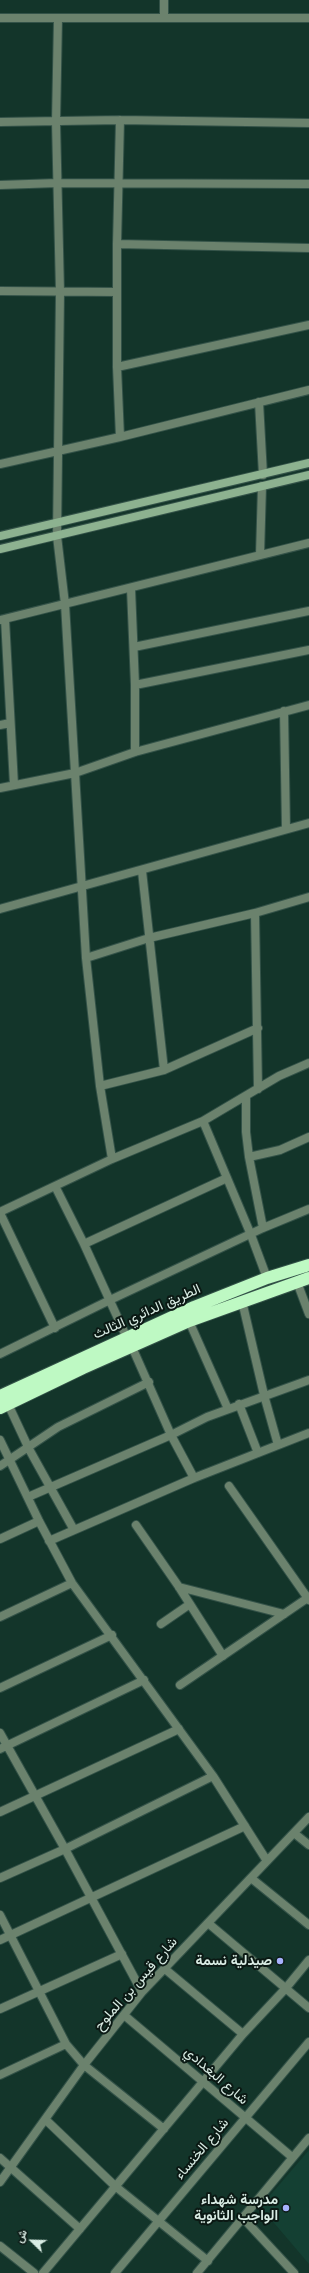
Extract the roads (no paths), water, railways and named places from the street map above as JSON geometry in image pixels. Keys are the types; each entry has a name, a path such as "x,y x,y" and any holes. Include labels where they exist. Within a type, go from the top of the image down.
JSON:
{"highway":[{"name":"الطريق الدائري الثالث","path":"3,1403 129,1341 267,1278 309,1265"},
{"name":"الطريق الدائري الثالث","path":"129,1341 309,1278"}],"street":[{"path":"164,0 164,18"},
{"path":"0,18 309,18"},
{"path":"58,18 56,122 60,292 57,536 65,604 86,958 100,1086 112,1159"},
{"path":"120,120 117,244 117,367 120,437"},
{"path":"0,122 120,120 309,123"},
{"path":"0,185 57,183 309,184"},
{"path":"117,244 309,248"},
{"path":"0,291 117,292"},
{"path":"117,367 309,325"},
{"path":"0,464 120,437 309,390"},
{"path":"259,402 263,474"},
{"path":"0,536 309,463"},
{"path":"0,549 309,475"},
{"path":"260,555 262,486"},
{"path":"14,785 3,619 131,589 309,543"},
{"path":"131,589 135,685 135,752"},
{"path":"134,647 309,611"},
{"path":"135,685 309,650"},
{"path":"0,788 75,773 135,752 309,705"},
{"path":"284,711 286,829"},
{"path":"0,726 10,723"},
{"path":"0,909 82,888 309,823"},
{"path":"142,871 164,1070"},
{"path":"86,958 149,938 255,913 309,897"},
{"path":"255,913 258,1089"},
{"path":"100,1086 164,1070 258,1028"},
{"path":"55,1328 0,1212 112,1159 204,1121 279,1076 309,1063"},
{"path":"246,1096 246,1132 249,1157 263,1228"},
{"path":"204,1121 267,1278"},
{"path":"249,1157 280,1150 309,1137"},
{"path":"84,1244 227,1178"},
{"path":"55,1186 149,1382 172,1435 194,1478"},
{"path":"0,1354 263,1228 309,1209"},
{"path":"297,1282 309,1314"},
{"path":"242,1301 264,1395 278,1445"},
{"path":"189,1321 228,1409"},
{"path":"28,1497 172,1435 239,1404 309,1380"},
{"path":"0,1466 28,1449 58,1427 149,1382"},
{"path":"3,1403 49,1488 74,1530"},
{"path":"239,1404 258,1453"},
{"path":"50,1541 194,1478 309,1433"},
{"path":"0,1440 39,1521 72,1583 112,1635 213,1776 268,1861"},
{"path":"180,1685 308,1599 229,1486"},
{"path":"0,1539 39,1521"},
{"path":"136,1525 179,1587 223,1656"},
{"path":"0,1617 72,1583"},
{"path":"179,1587 284,1614"},
{"path":"161,1624 190,1604"},
{"path":"0,1688 112,1635"},
{"path":"3,1748 144,1680"},
{"path":"0,1812 179,1729"},
{"path":"0,1733 3,1748 35,1797 65,1849 142,1992"},
{"path":"0,1878 65,1849 213,1776"},
{"name":"شارع قيس بن الملوح","path":"0,2182 46,2120 84,2065 142,1992 309,1817"},
{"path":"0,1940 93,1899 245,1826"},
{"path":"294,1833 309,1845"},
{"path":"251,1878 309,1925"},
{"path":"0,1915 66,2044 84,2065 164,2129"},
{"path":"208,1923 309,2008"},
{"path":"0,2009 122,1954"},
{"path":"43,2273 243,2034 286,1988 309,1960"},
{"path":"165,1969 243,2034"},
{"name":"شارع البغدادي","path":"124,2015 292,2158"},
{"name":"شارع الخنساء","path":"114,2273 309,2042"},
{"path":"0,2075 66,2044"},
{"path":"46,2120 115,2186 208,2261"},
{"path":"197,2273 244,2219 309,2138"},
{"path":"0,2158 80,2229"},
{"path":"244,2219 294,2273"},
{"path":"0,2246 34,2273"}],"place":[{"name":"صيدلية نسمة","path":"280,1961"},
{"name":"مدرسة شهداء الواجب الثانوية","path":"286,2208"}]}
